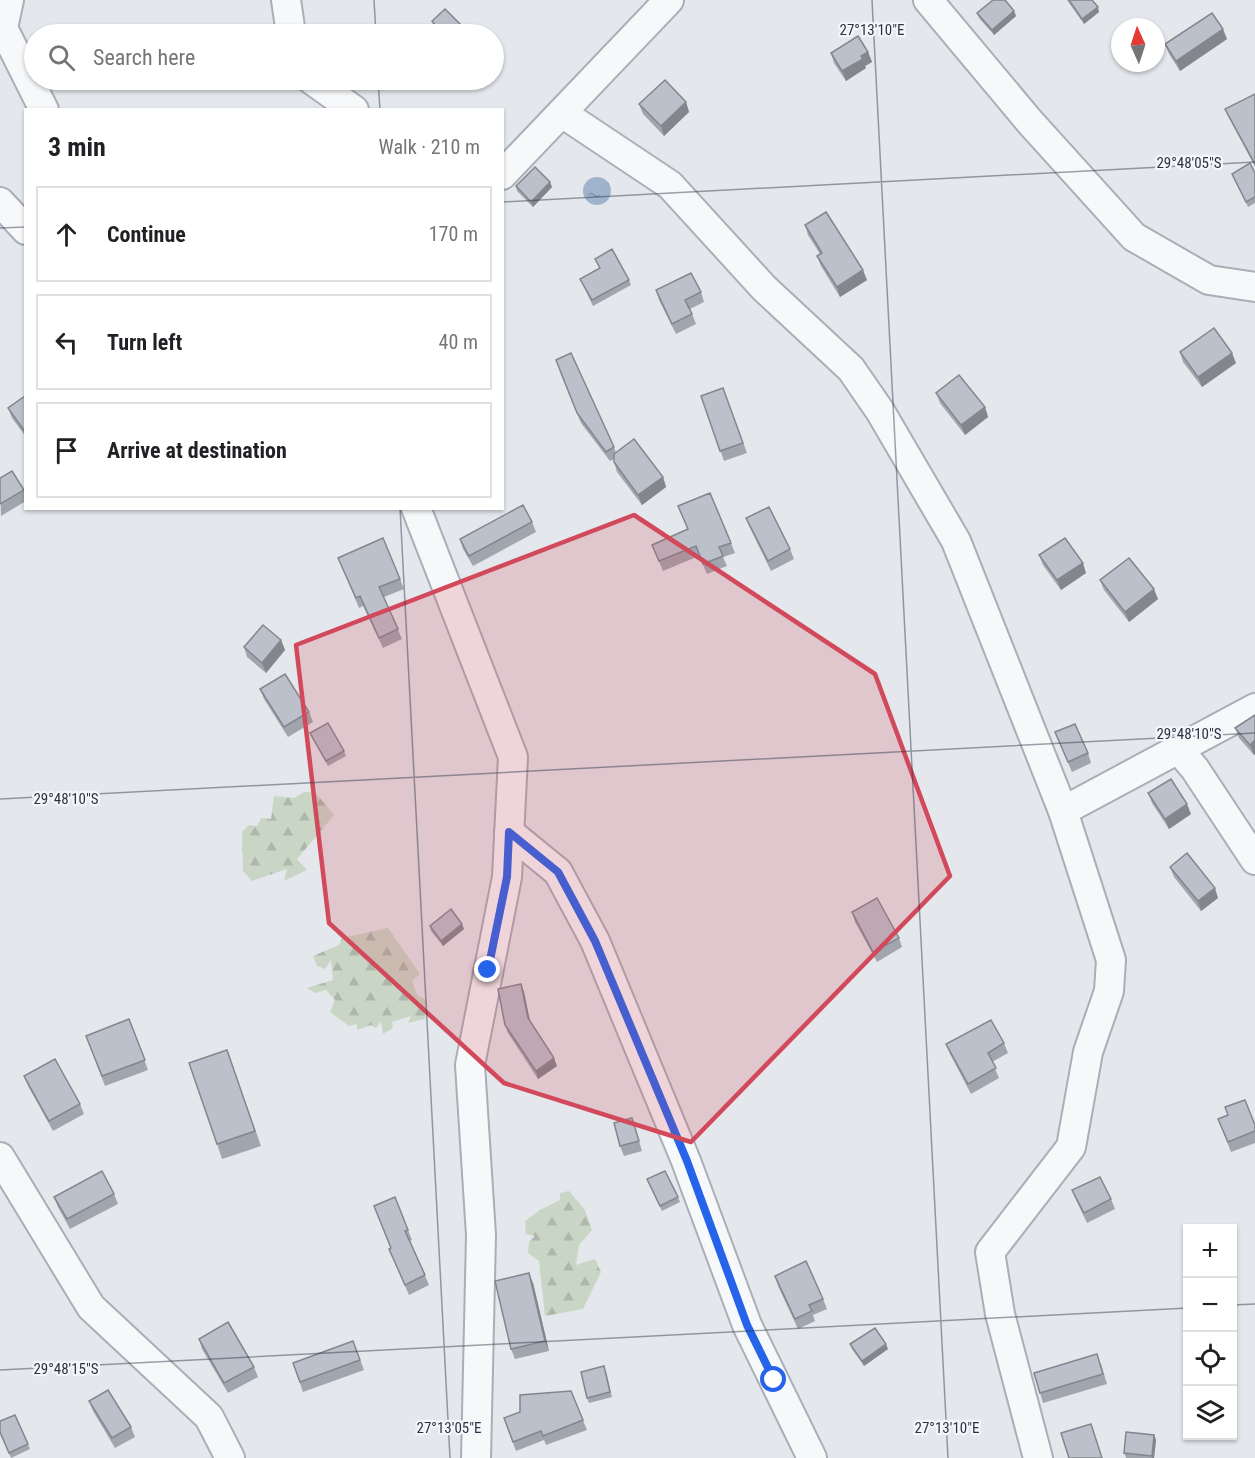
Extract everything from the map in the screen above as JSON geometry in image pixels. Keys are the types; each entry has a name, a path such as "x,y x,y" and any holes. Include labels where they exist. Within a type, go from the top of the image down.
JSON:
{"street":[{"path":"9,0 3,28 24,70"},
{"path":"286,0 290,24"},
{"path":"504,173 669,0"},
{"path":"928,0 1030,122 1134,237 1209,280 1255,287"},
{"path":"34,90 43,108"},
{"path":"326,90 351,108"},
{"path":"562,112 670,185 764,288 851,369 880,411 956,541 1064,811 1111,960 1109,991 1088,1052 1071,1147 990,1251 1000,1314 1038,1458"},
{"path":"0,202 24,228"},
{"path":"417,510 513,757 507,877 470,1065 481,1235 476,1458"},
{"path":"1064,811 1255,708"},
{"path":"1179,750 1195,769 1255,860"},
{"path":"509,832 558,872 595,941 687,1161 747,1325 812,1458"},
{"path":"0,1157 91,1307 209,1417 230,1458"}],"highlighted area":[{"path":"634,515 875,674 950,876 691,1142 504,1083 329,923 296,645"}],"green space":[{"path":"304,792 315,792 334,815 297,859 307,870 284,881 287,869 252,881 243,871 242,832 249,825 257,826 261,818 271,819 274,796 294,798"},
{"path":"388,928 420,974 412,981 417,995 427,1000 425,1019 408,1023 411,1016 392,1022 393,1028 383,1034 381,1021 376,1028 371,1025 357,1030 357,1024 349,1026 330,1012 335,1000 326,990 315,993 307,988 333,980 331,960 325,969 317,966 313,956 339,945 342,938"},
{"path":"569,1191 585,1210 592,1230 579,1245 576,1265 595,1259 601,1272 583,1309 545,1316 539,1261 528,1253 529,1242 535,1236 526,1234 525,1221 560,1200 560,1193"}],"water":[{"path":"597,177 607,181 611,191 607,201 597,205 587,201 583,191 587,181"}],"building":[{"path":"993,0 1005,0 1014,11 992,30 977,13"},
{"path":"1069,0 1092,0 1098,7 1082,19"},
{"path":"445,9 460,24 434,24 432,21"},
{"path":"1212,13 1223,29 1176,61 1165,44"},
{"path":"858,36 868,52 861,56 863,59 842,71 831,53"},
{"path":"665,80 686,102 661,126 639,104"},
{"path":"1255,94 1255,164 1225,109"},
{"path":"1250,163 1255,173 1255,197 1246,202 1232,174"},
{"path":"535,167 550,182 531,202 516,186"},
{"path":"826,212 863,270 837,287 817,256 822,253 805,225"},
{"path":"612,249 629,280 592,300 580,279 600,268 595,259"},
{"path":"691,273 701,292 685,300 692,314 672,324 656,290"},
{"path":"1214,328 1232,353 1198,377 1180,352"},
{"path":"571,353 614,447 606,452 577,413 556,360"},
{"path":"959,375 985,407 961,425 936,393"},
{"path":"723,388 743,443 720,451 701,396"},
{"path":"24,397 24,430 8,408"},
{"path":"634,439 663,477 638,495 614,462 614,454"},
{"path":"12,471 24,490 0,504 0,478"},
{"path":"710,493 731,543 719,547 723,556 703,564 696,546 659,561 652,545 688,529 678,506"},
{"path":"523,505 532,522 469,556 460,539"},
{"path":"769,507 790,549 768,561 746,518"},
{"path":"383,538 400,579 379,587 398,629 379,638 360,596 356,598 338,558"},
{"path":"1065,538 1083,563 1057,580 1039,555"},
{"path":"1129,558 1154,589 1125,612 1100,580"},
{"path":"263,625 281,640 262,663 244,647"},
{"path":"285,674 309,712 284,727 260,689"},
{"path":"1255,715 1255,740 1250,745 1235,728"},
{"path":"328,723 344,751 326,761 310,733"},
{"path":"1075,724 1088,753 1068,762 1055,732"},
{"path":"1171,779 1187,804 1165,819 1148,793"},
{"path":"1187,853 1215,888 1198,901 1170,867"},
{"path":"877,898 899,938 873,952 852,912"},
{"path":"451,909 462,924 441,941 430,926"},
{"path":"521,984 528,1018 554,1058 536,1071 505,1025 498,989"},
{"path":"129,1019 145,1060 102,1076 86,1036"},
{"path":"991,1020 1004,1043 988,1053 996,1068 968,1084 946,1044"},
{"path":"227,1050 255,1131 217,1144 189,1063"},
{"path":"55,1059 80,1104 49,1121 24,1076"},
{"path":"1245,1100 1255,1125 1255,1131 1228,1142 1218,1119 1228,1115 1225,1107"},
{"path":"632,1118 639,1141 620,1146 614,1123"},
{"path":"102,1171 114,1194 67,1219 54,1197"},
{"path":"665,1171 678,1197 660,1206 647,1179"},
{"path":"1100,1177 1111,1199 1084,1213 1072,1190"},
{"path":"395,1197 408,1230 405,1231 425,1275 405,1285 374,1206"},
{"path":"806,1261 823,1299 809,1305 812,1311 795,1319 775,1276"},
{"path":"529,1273 545,1341 511,1349 495,1281"},
{"path":"228,1322 254,1367 224,1383 199,1339"},
{"path":"875,1328 886,1344 862,1361 850,1344"},
{"path":"353,1341 360,1360 300,1382 293,1363"},
{"path":"1097,1354 1103,1374 1040,1393 1034,1373"},
{"path":"604,1366 610,1392 587,1398 581,1372"},
{"path":"108,1390 131,1427 112,1438 89,1401"},
{"path":"571,1391 583,1420 543,1436 541,1431 513,1442 504,1418 520,1412 520,1395"},
{"path":"15,1415 28,1444 9,1453 0,1432 0,1421"},
{"path":"1091,1424 1102,1458 1069,1458 1061,1433"},
{"path":"1126,1432 1154,1435 1152,1456 1124,1453"}],"route":[{"path":"488,970 507,877 509,832 558,872 595,941 687,1161 747,1325 774,1380"}]}
